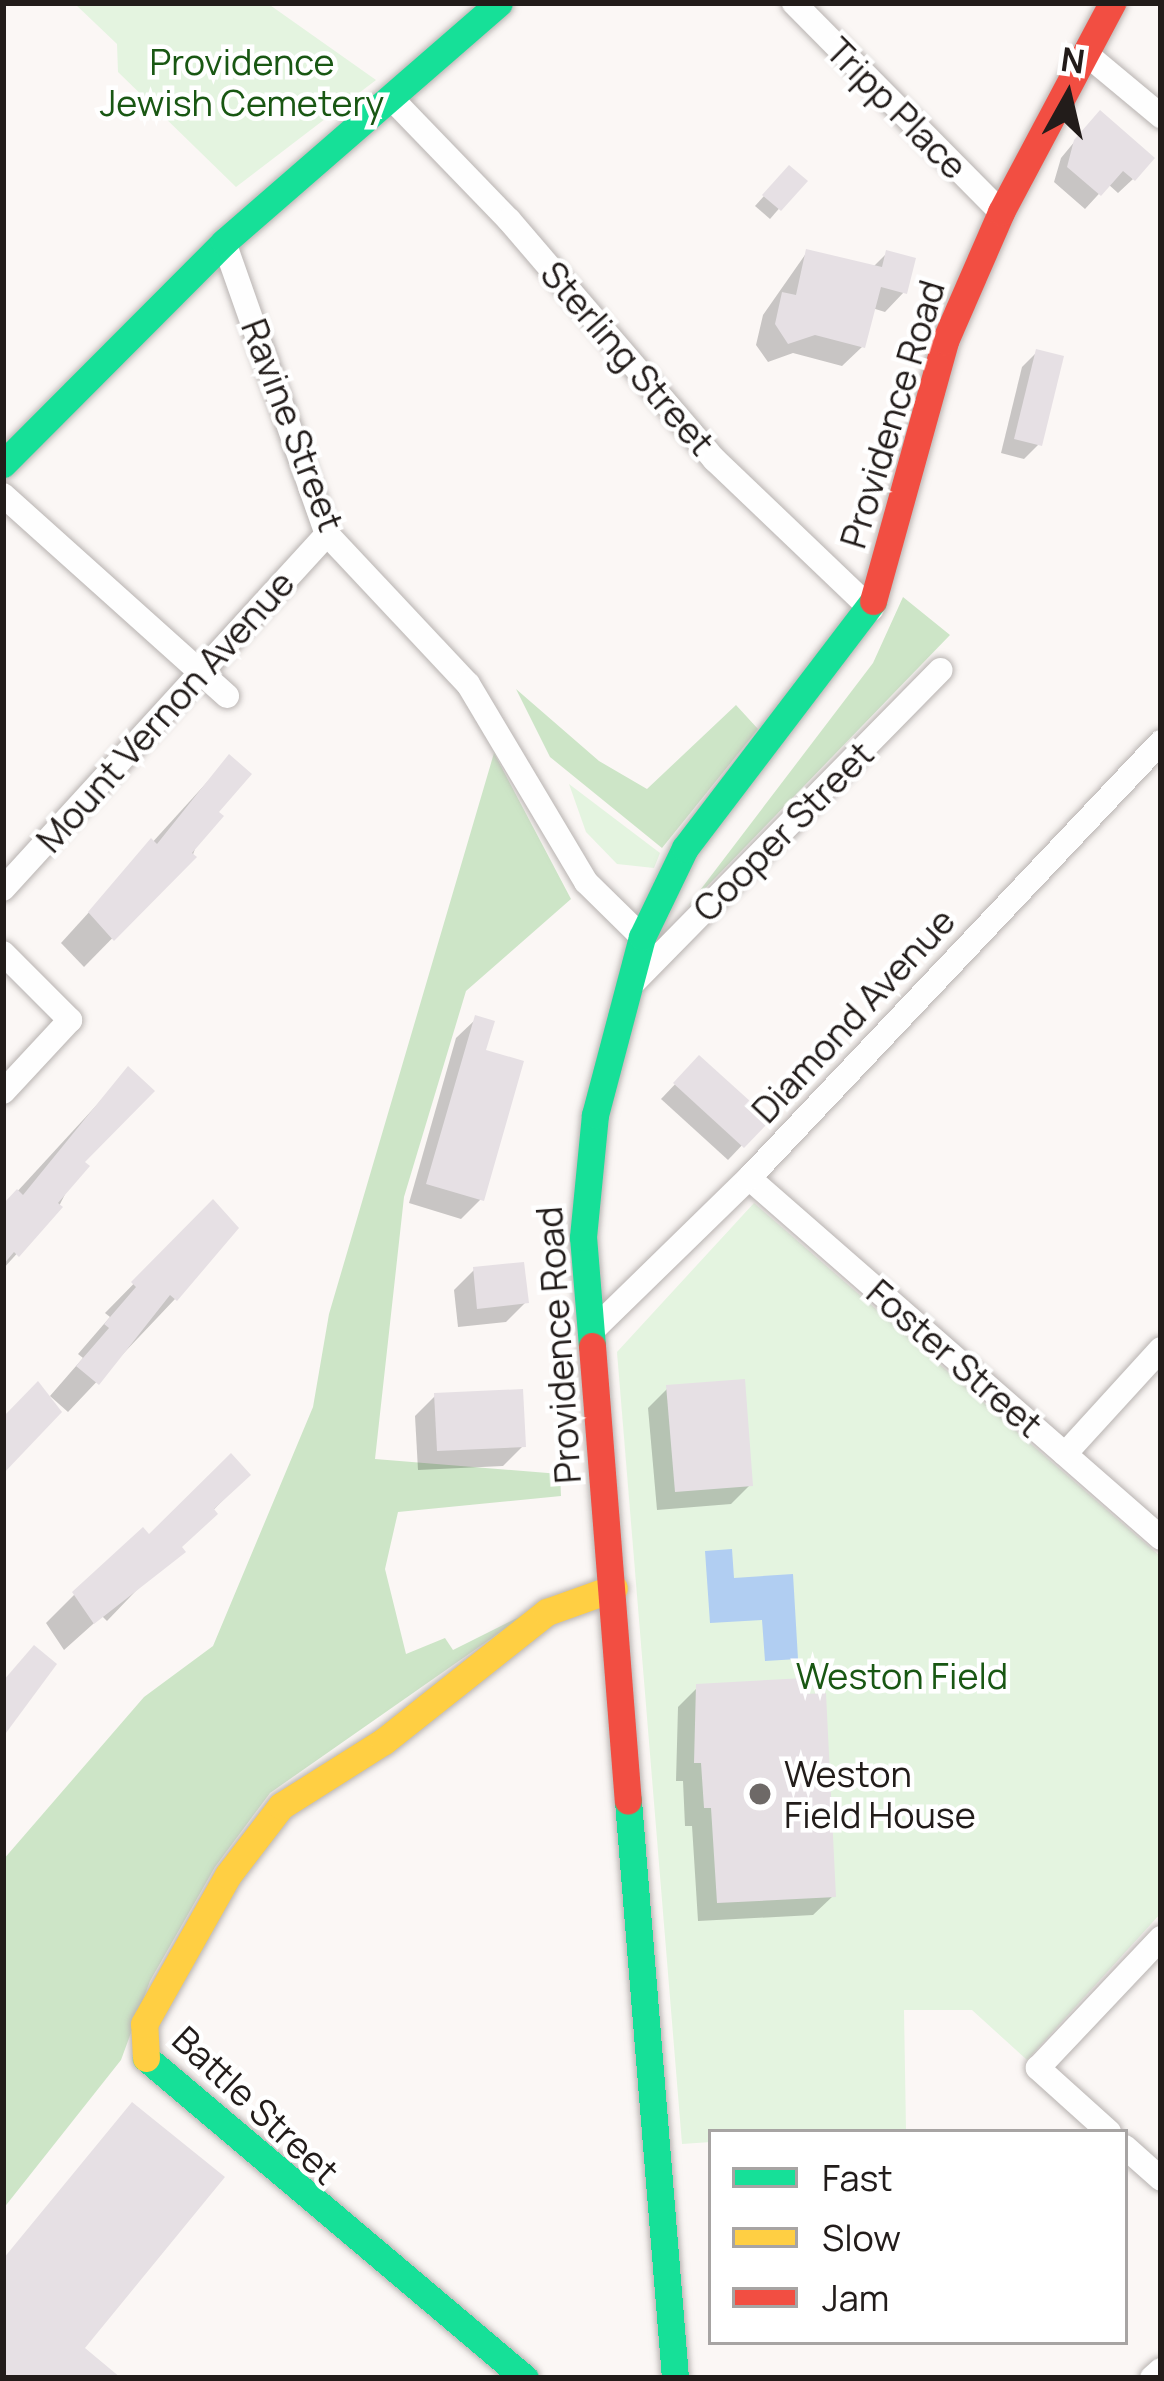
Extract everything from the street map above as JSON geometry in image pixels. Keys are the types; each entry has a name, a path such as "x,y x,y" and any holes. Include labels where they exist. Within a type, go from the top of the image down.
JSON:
{"main road":[{"path":"3,464 224,242 393,100 499,3"},
{"name":"Providence Road","path":"675,2378 581,1191 624,992 642,938 685,848 871,609 945,341 1001,212 1112,3"},
{"name":"Battle Street","path":"525,2378 342,2231 142,2054 144,2024 228,1875 280,1806 384,1741 547,1612 614,1588"}],"street":[{"name":"Tripp Place","path":"794,3 1001,212"},
{"path":"1085,53 1161,116"},
{"name":"Sterling Street","path":"393,100 509,220 715,460 871,609"},
{"name":"Ravine Street","path":"224,242 327,534 468,684 586,882 642,938"},
{"path":"3,495 226,697"},
{"name":"Mount Vernon Avenue","path":"3,889 327,534"},
{"name":"Cooper Street","path":"624,992 941,670"},
{"name":"Diamond Avenue","path":"592,1332 749,1178 1161,742"},
{"path":"3,953 70,1020 3,1093"},
{"name":"Foster Street","path":"749,1178 1161,1538"},
{"path":"1064,1454 1161,1349"},
{"path":"1106,2129 1038,2068 1161,1938"},
{"path":"1128,2149 1161,2179"},
{"path":"1152,2378 1161,2370"}],"green space":[{"name":"Providence Jewish Cemetery","path":"74,3 267,3 376,80 236,187 118,72 117,44"},
{"path":"903,597 950,635 688,906 873,663"},
{"path":"516,689 599,761 647,789 736,705 758,729 662,848 550,757"},
{"path":"494,753 571,899 466,991 404,1197 375,1459 560,1474 561,1496 398,1512 385,1569 406,1654 445,1638 453,1650 529,1612 270,1793 215,1867 150,1981 121,2060 3,2209 3,1860 144,1697 213,1646 313,1407 329,1314"},
{"path":"569,784 660,853 654,868 617,864 586,832"},
{"name":"Weston Field","path":"754,1203 1161,1557 1161,1913 1027,2060 972,2010 904,2010 906,2129 708,2129 708,2142 682,2144 617,1352"}],"water":[{"path":"732,1549 734,1578 793,1574 798,1659 765,1661 762,1620 710,1623 705,1551"}],"building":[{"path":"1100,110 1155,158 1135,181 1123,171 1101,196 1067,167 1074,140"},
{"path":"789,165 808,181 781,211 762,195"},
{"path":"806,249 882,267 886,250 916,258 907,294 881,287 865,348 815,335 788,344 775,324 782,292 796,295"},
{"path":"1036,349 1064,356 1042,446 1014,439"},
{"path":"229,754 252,774 219,812 224,816 192,853 197,857 114,941 88,912 151,838 157,844"},
{"path":"475,1015 495,1021 486,1050 524,1061 484,1201 426,1184"},
{"path":"699,1055 771,1120 744,1148 673,1083"},
{"path":"128,1066 155,1091 85,1162 90,1166 58,1203 63,1207 19,1257 14,1252 3,1265 3,1204 17,1189 23,1195"},
{"path":"213,1199 239,1228 177,1301 170,1295 99,1385 76,1366 136,1287 131,1282"},
{"path":"524,1262 529,1303 477,1309 473,1267"},
{"path":"745,1379 753,1486 675,1492 666,1385"},
{"path":"38,1381 62,1412 3,1474 3,1417"},
{"path":"523,1389 526,1447 437,1451 434,1393"},
{"path":"231,1453 251,1475 214,1509 218,1514 182,1547 186,1552 94,1624 72,1592 143,1527 149,1534"},
{"path":"34,1645 57,1664 3,1737 3,1681"},
{"name":"Weston Field House","path":"805,1678 805,1694 826,1693 836,1897 717,1903 711,1808 704,1808 701,1763 694,1763 696,1684"},
{"path":"132,2102 225,2177 85,2348 121,2378 3,2378 3,2259"}],"traffic: fast":[{"path":"3,464 224,242 499,3"},
{"path":"592,1346 583,1237 595,1115 642,937 685,848 873,601"},
{"path":"628,1801 675,2378"},
{"path":"146,2058 525,2378"}],"traffic: slow":[{"path":"146,2058 144,2024 228,1875 281,1806 384,1741 547,1612 614,1588"}],"traffic: jam":[{"path":"873,601 945,341 1001,212 1112,3"},
{"path":"592,1346 628,1801"}],"place":[{"name":"Weston Field House","path":"760,1794"}]}
